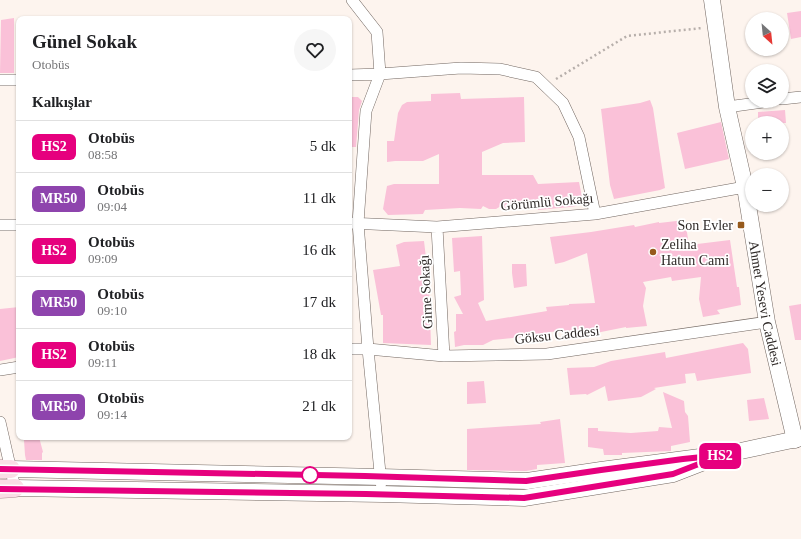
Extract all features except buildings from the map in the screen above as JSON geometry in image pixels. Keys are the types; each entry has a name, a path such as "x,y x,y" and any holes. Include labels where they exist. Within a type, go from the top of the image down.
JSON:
{"main road":[{"name":"Ahmet Yesevi Caddesi","path":"712,0 727,107 745,187"},
{"name":"Ahmet Yesevi Caddesi","path":"749,212 767,322 798,439"},
{"path":"5,469 526,481 722,455 798,439"},
{"path":"8,488 382,494 524,498 673,474 722,455"}],"street":[{"path":"352,0 377,32 380,74 366,111 354,223 382,494"},
{"path":"352,75 461,68 500,70 536,77 563,103 579,137 595,214"},
{"path":"0,80 16,80"},
{"path":"789,98 801,97"},
{"path":"727,107 745,105"},
{"name":"Görümlü Sokağı","path":"354,223 437,227 595,214 745,187"},
{"path":"0,225 16,225"},
{"name":"Girne Sokağı","path":"437,227 444,356"},
{"name":"Göksu Caddesi","path":"352,349 368,349 444,356 546,354 767,322"},
{"path":"0,370 16,367"},
{"path":"0,422 8,488"}],"path":[{"path":"546,86 627,36 716,26"}],"bus line":[{"name":"HS2","path":"0,469 365,476 526,481 722,455 673,474 524,498 366,494 15,488 0,489"}],"place":[{"name":"Son Evler","path":"741,225"},
{"name":"Zeliha Hatun Cami","path":"653,252"}]}
